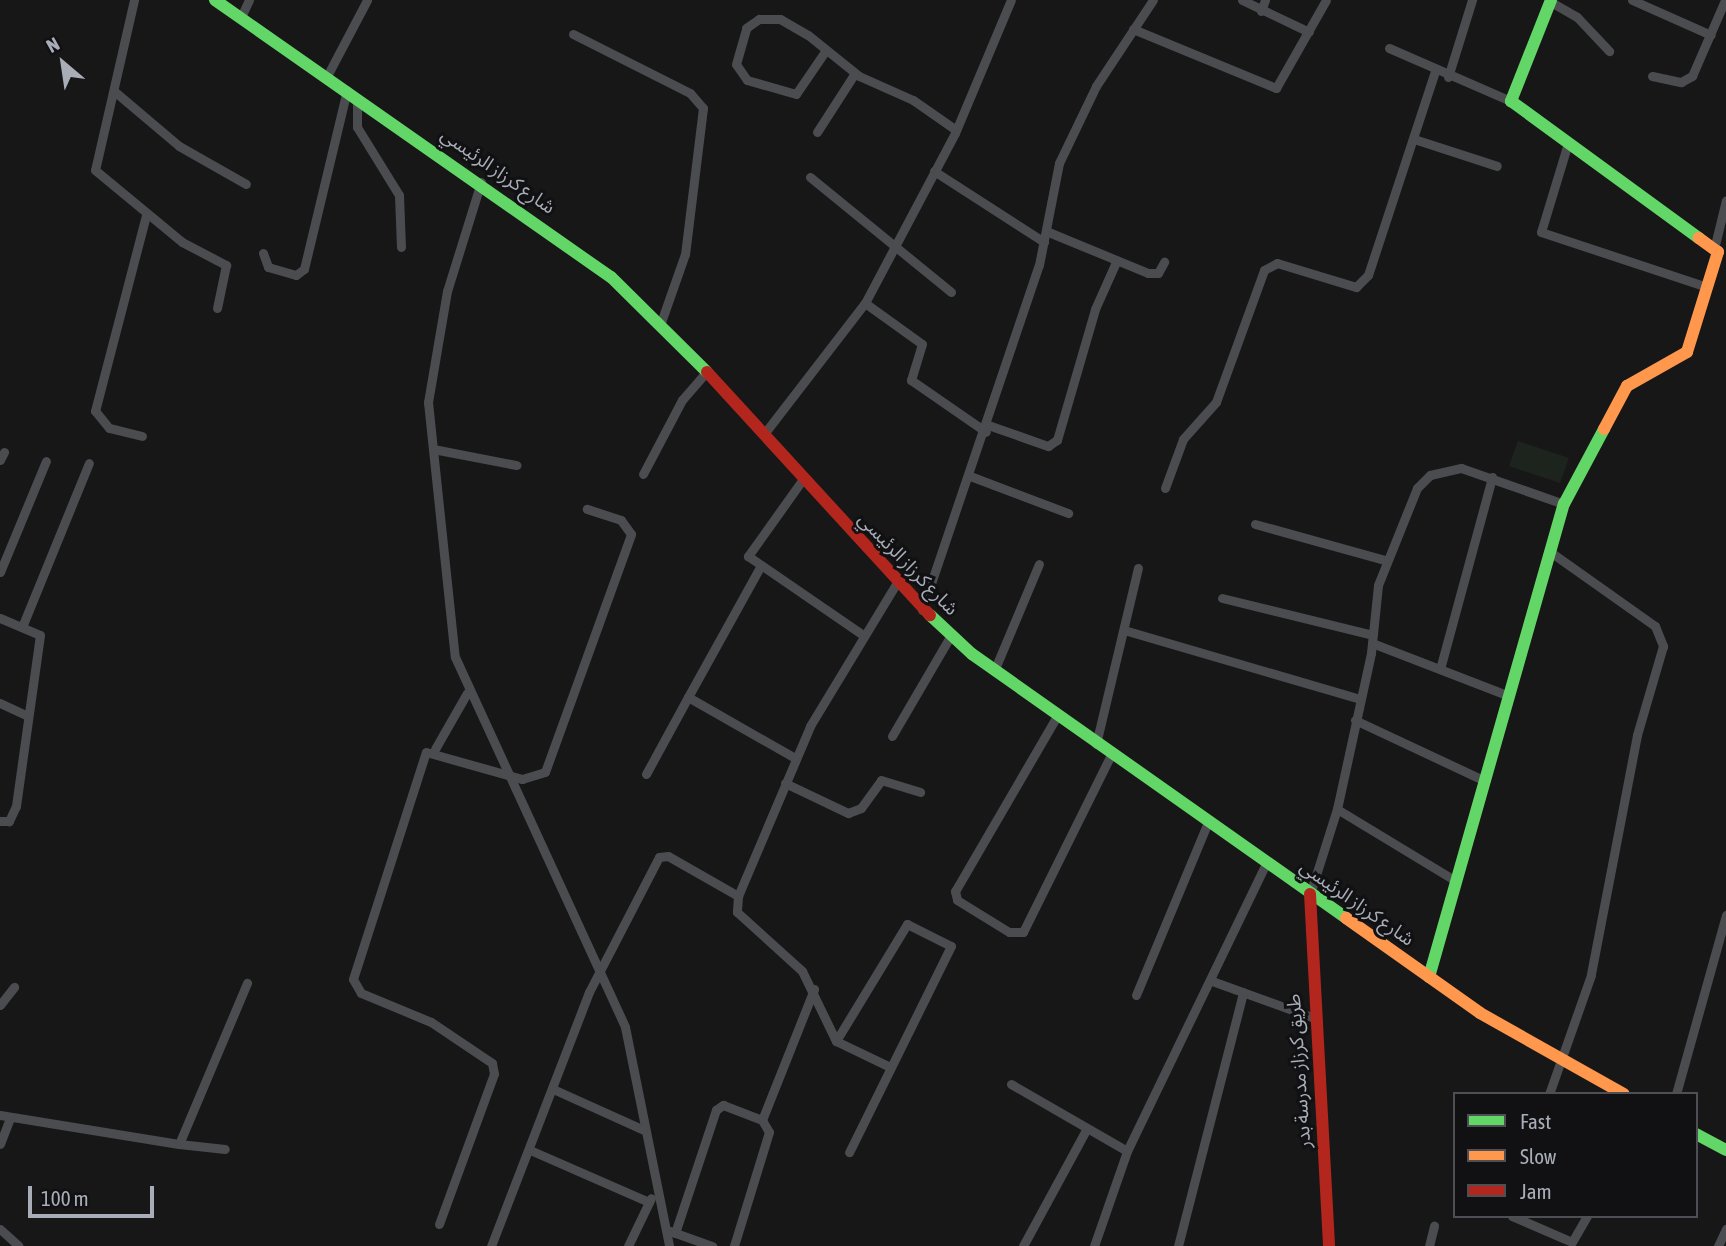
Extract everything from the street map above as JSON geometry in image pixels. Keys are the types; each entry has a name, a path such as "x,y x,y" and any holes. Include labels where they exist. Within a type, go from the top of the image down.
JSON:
{"street":[{"path":"134,0 95,170 146,215 226,265 216,308"},
{"name":"شارع كرزاز الرئيسي","path":"215,0 582,254 661,322 896,584 922,610 994,671 1429,977 1562,1060 1620,1092"},
{"path":"241,17 249,0"},
{"path":"327,76 367,0"},
{"path":"764,434 865,303 956,130 1011,0"},
{"path":"922,610 987,428 1044,242 1059,163 1096,86 1153,0"},
{"path":"1242,0 1309,32"},
{"path":"1261,11 1265,0"},
{"path":"1133,29 1271,89 1284,83 1326,0"},
{"path":"1448,77 1472,0"},
{"path":"1632,0 1711,35"},
{"path":"1652,76 1688,78 1711,35 1725,0"},
{"path":"1511,101 1551,1 1577,16 1609,51"},
{"path":"826,50 796,94 747,80 736,64 746,28 765,18 786,22 826,50 855,73 956,130"},
{"path":"573,34 690,93 704,107 685,254 661,322"},
{"path":"1389,48 1448,77 1511,101 1719,251"},
{"path":"1165,488 1183,439 1216,402 1264,270 1277,263 1347,286 1364,282 1435,71"},
{"path":"817,132 855,73"},
{"path":"114,91 179,146 246,184"},
{"path":"352,94 357,127 399,195 401,247"},
{"path":"264,253 268,267 296,275 304,269 352,94"},
{"path":"1414,139 1497,166"},
{"path":"1568,143 1541,233 1707,287"},
{"path":"934,171 1044,242"},
{"path":"810,177 896,242 951,292"},
{"path":"481,182 434,352 428,402 455,657 467,693 513,776 629,1040 644,1130 670,1231"},
{"path":"1429,977 1507,695 1564,505 1627,386 1687,352 1719,251 1726,200"},
{"path":"142,436 109,428 95,411 146,215"},
{"path":"1046,231 1116,262 1155,274 1164,262"},
{"path":"865,303 922,344 911,380 987,428 1048,446 1057,440 1095,309 1116,262"},
{"path":"643,474 682,400 707,371"},
{"path":"433,449 516,465"},
{"path":"0,572 46,461"},
{"path":"22,627 89,463"},
{"path":"1310,894 1337,809 1373,639 1385,560 1410,500 1430,475 1461,468 1564,505"},
{"path":"970,476 1068,513"},
{"path":"1440,668 1492,477"},
{"path":"803,479 750,547 748,556 760,567 863,635"},
{"path":"435,749 530,780 545,772 629,539 629,525 587,509"},
{"path":"1255,524 1385,560"},
{"path":"1549,551 1663,636 1591,975 1550,1092"},
{"path":"994,671 1039,564"},
{"path":"646,774 760,567"},
{"path":"1096,744 1138,568"},
{"path":"888,1066 836,1041 814,989 782,948 737,912 737,895 795,758 863,635 896,584"},
{"path":"1222,598 1373,639 1507,695"},
{"path":"0,618 40,635 26,715 16,806 9,821 0,821"},
{"path":"1124,629 1360,699"},
{"path":"892,736 951,635"},
{"path":"439,1224 494,1074 492,1063 431,1022 360,993 353,979 424,754 435,749 467,693"},
{"path":"688,697 795,758"},
{"path":"0,703 26,715"},
{"path":"1057,716 955,891 957,900 1009,932 1023,932 1111,755"},
{"path":"1355,720 1485,781"},
{"path":"785,783 848,813 860,808 881,780 920,792"},
{"path":"1337,809 1456,881"},
{"path":"1136,995 1208,822"},
{"path":"491,1246 600,969 659,858 668,856 737,895"},
{"path":"1094,1246 1127,1152 1212,981 1266,863"},
{"name":"طريق كرزاز مدرسة بدر","path":"1310,894 1314,1018 1329,1246"},
{"path":"1677,1092 1726,915"},
{"path":"836,1041 907,924 916,923 952,950 888,1066 849,1152"},
{"path":"1212,981 1314,1018"},
{"path":"179,1144 247,983"},
{"path":"0,1005 13,987"},
{"path":"762,1120 814,989"},
{"path":"1178,1246 1243,992"},
{"path":"1011,1084 1127,1152"},
{"path":"553,1089 644,1130"},
{"path":"669,1246 670,1231 717,1108 762,1120 769,1132 734,1246"},
{"path":"0,1115 225,1149"},
{"path":"0,1144 10,1118"},
{"path":"1023,1246 1087,1128"},
{"path":"1698,1135 1726,1150"},
{"path":"530,1150 649,1202"},
{"path":"628,1246 658,1188"},
{"path":"1517,1218 1572,1241 1586,1218"},
{"path":"1429,1246 1434,1226"},
{"path":"0,1229 19,1246"},
{"path":"1718,1246 1726,1229"},
{"path":"670,1231 712,1246"}],"shaded area":[{"path":"1518,441 1569,458 1560,483 1509,466"}],"traffic: fast":[{"path":"215,0 611,277 707,372"},
{"path":"1551,0 1511,101 1699,238"},
{"path":"1429,977 1564,504 1604,429"},
{"path":"930,615 972,654 1346,918"},
{"path":"1698,1135 1726,1150"}],"traffic: slow":[{"path":"1604,429 1627,386 1687,352 1718,252 1699,238"},
{"path":"1346,918 1480,1013 1620,1092"}],"traffic: jam":[{"path":"707,372 930,615"},
{"path":"1310,894 1329,1246"}]}
